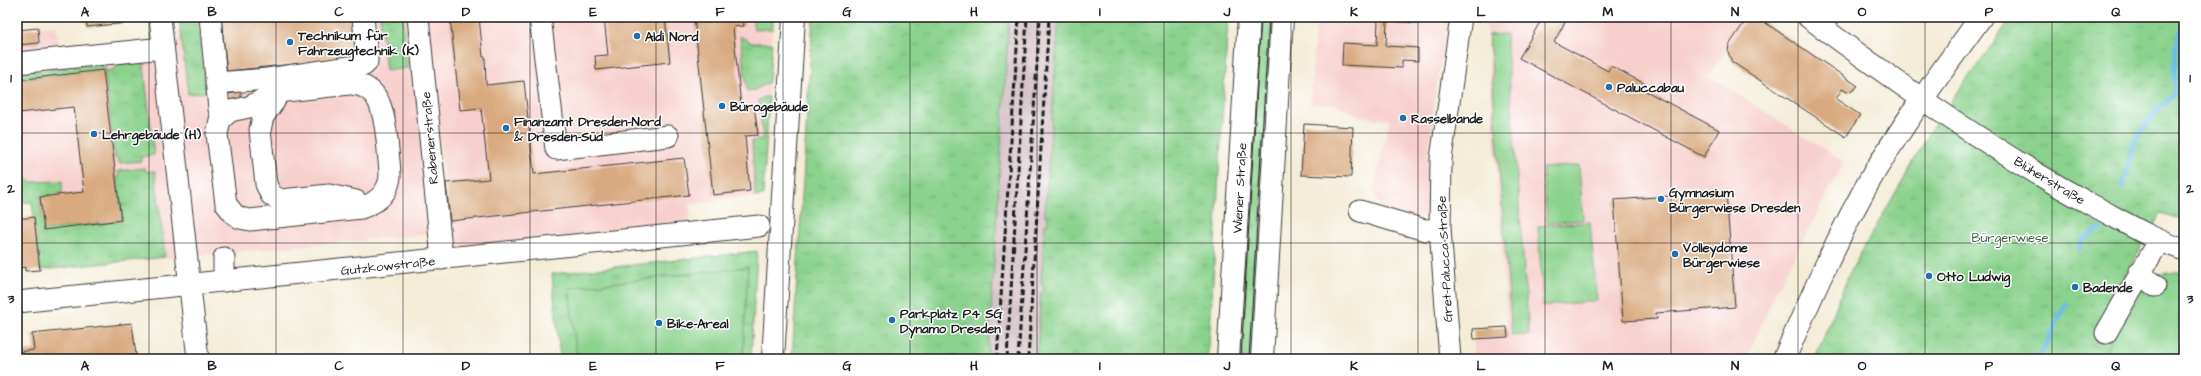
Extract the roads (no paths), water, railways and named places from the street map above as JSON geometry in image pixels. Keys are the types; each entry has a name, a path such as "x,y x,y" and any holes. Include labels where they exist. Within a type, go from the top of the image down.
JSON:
{"main road":[{"path":"773,359 794,17"},
{"name":"Wiener Straße","path":"1228,359 1249,17"},
{"path":"1262,359 1282,17"},
{"path":"1784,359 1834,248 1875,171 1923,99 1981,17"}],"street":[{"path":"160,17 198,359"},
{"path":"210,17 216,83 222,117"},
{"path":"363,17 367,62 367,92 376,115 383,176 380,186 374,194 356,201 250,213 237,207 232,196 225,126 233,118 254,113 275,100 349,91 367,92"},
{"name":"Rabenerstraße","path":"418,17 442,259"},
{"path":"540,17 556,149 668,136"},
{"name":"Gret-Palucca-Straße","path":"1450,359 1440,229 1441,159 1461,17"},
{"path":"1808,17 1923,99"},
{"path":"17,63 163,48"},
{"path":"216,83 268,79 312,69 364,65 367,62"},
{"path":"357,84 377,98 383,109 390,177 387,189 379,199 361,208 250,220 240,218 234,214 226,204 224,193 217,134 218,123 222,117 230,111 249,107 277,92 357,84"},
{"name":"Blüherstraße","path":"1923,99 2054,184 2159,241 2184,250"},
{"path":"275,100 263,117 260,130 266,184 271,195 281,200 329,195 356,201"},
{"path":"1360,211 1425,230 1440,229"},
{"name":"Gutzkowstraße","path":"17,302 759,226"},
{"path":"2106,333 2139,272 2159,241"},
{"path":"224,258 224,281"},
{"path":"2139,272 2155,286"}],"waterway":[{"path":"2123,186 2135,140 2154,114 2175,92 2175,51 2180,31 2184,28"},
{"path":"2079,249 2081,242 2100,228"},
{"path":"2039,359 2066,304"}],"tram line":[{"path":"1241,359 1261,17"},
{"path":"1249,359 1269,17"}],"railway":[{"path":"997,359 1019,17"},
{"path":"1007,359 1027,17"},
{"path":"1018,359 1040,17"},
{"path":"1028,359 1049,17"}],"place":[{"name":"Aldi Nord","path":"637,36"},
{"name":"Technikum für Fahrzeugtechnik (K)","path":"290,42"},
{"name":"Paluccabau","path":"1609,87"},
{"name":"Bürogebäude","path":"722,106"},
{"name":"Rasselbande","path":"1403,118"},
{"name":"Finanzamt Dresden-Nord & Dresden-Süd","path":"506,128"},
{"name":"Lehrgebäude (H)","path":"94,134"},
{"name":"Gymnasium Bürgerwiese Dresden","path":"1661,199"},
{"name":"Volleydome Bürgerwiese","path":"1675,254"},
{"name":"Otto Ludwig","path":"1929,276"},
{"name":"Badende","path":"2075,287"},
{"name":"Parkplatz P4 SG Dynamo Dresden","path":"892,320"},
{"name":"Bike-Areal","path":"659,323"}],"park label":[{"name":"Bürgerwiese","path":"2010,237"}]}
